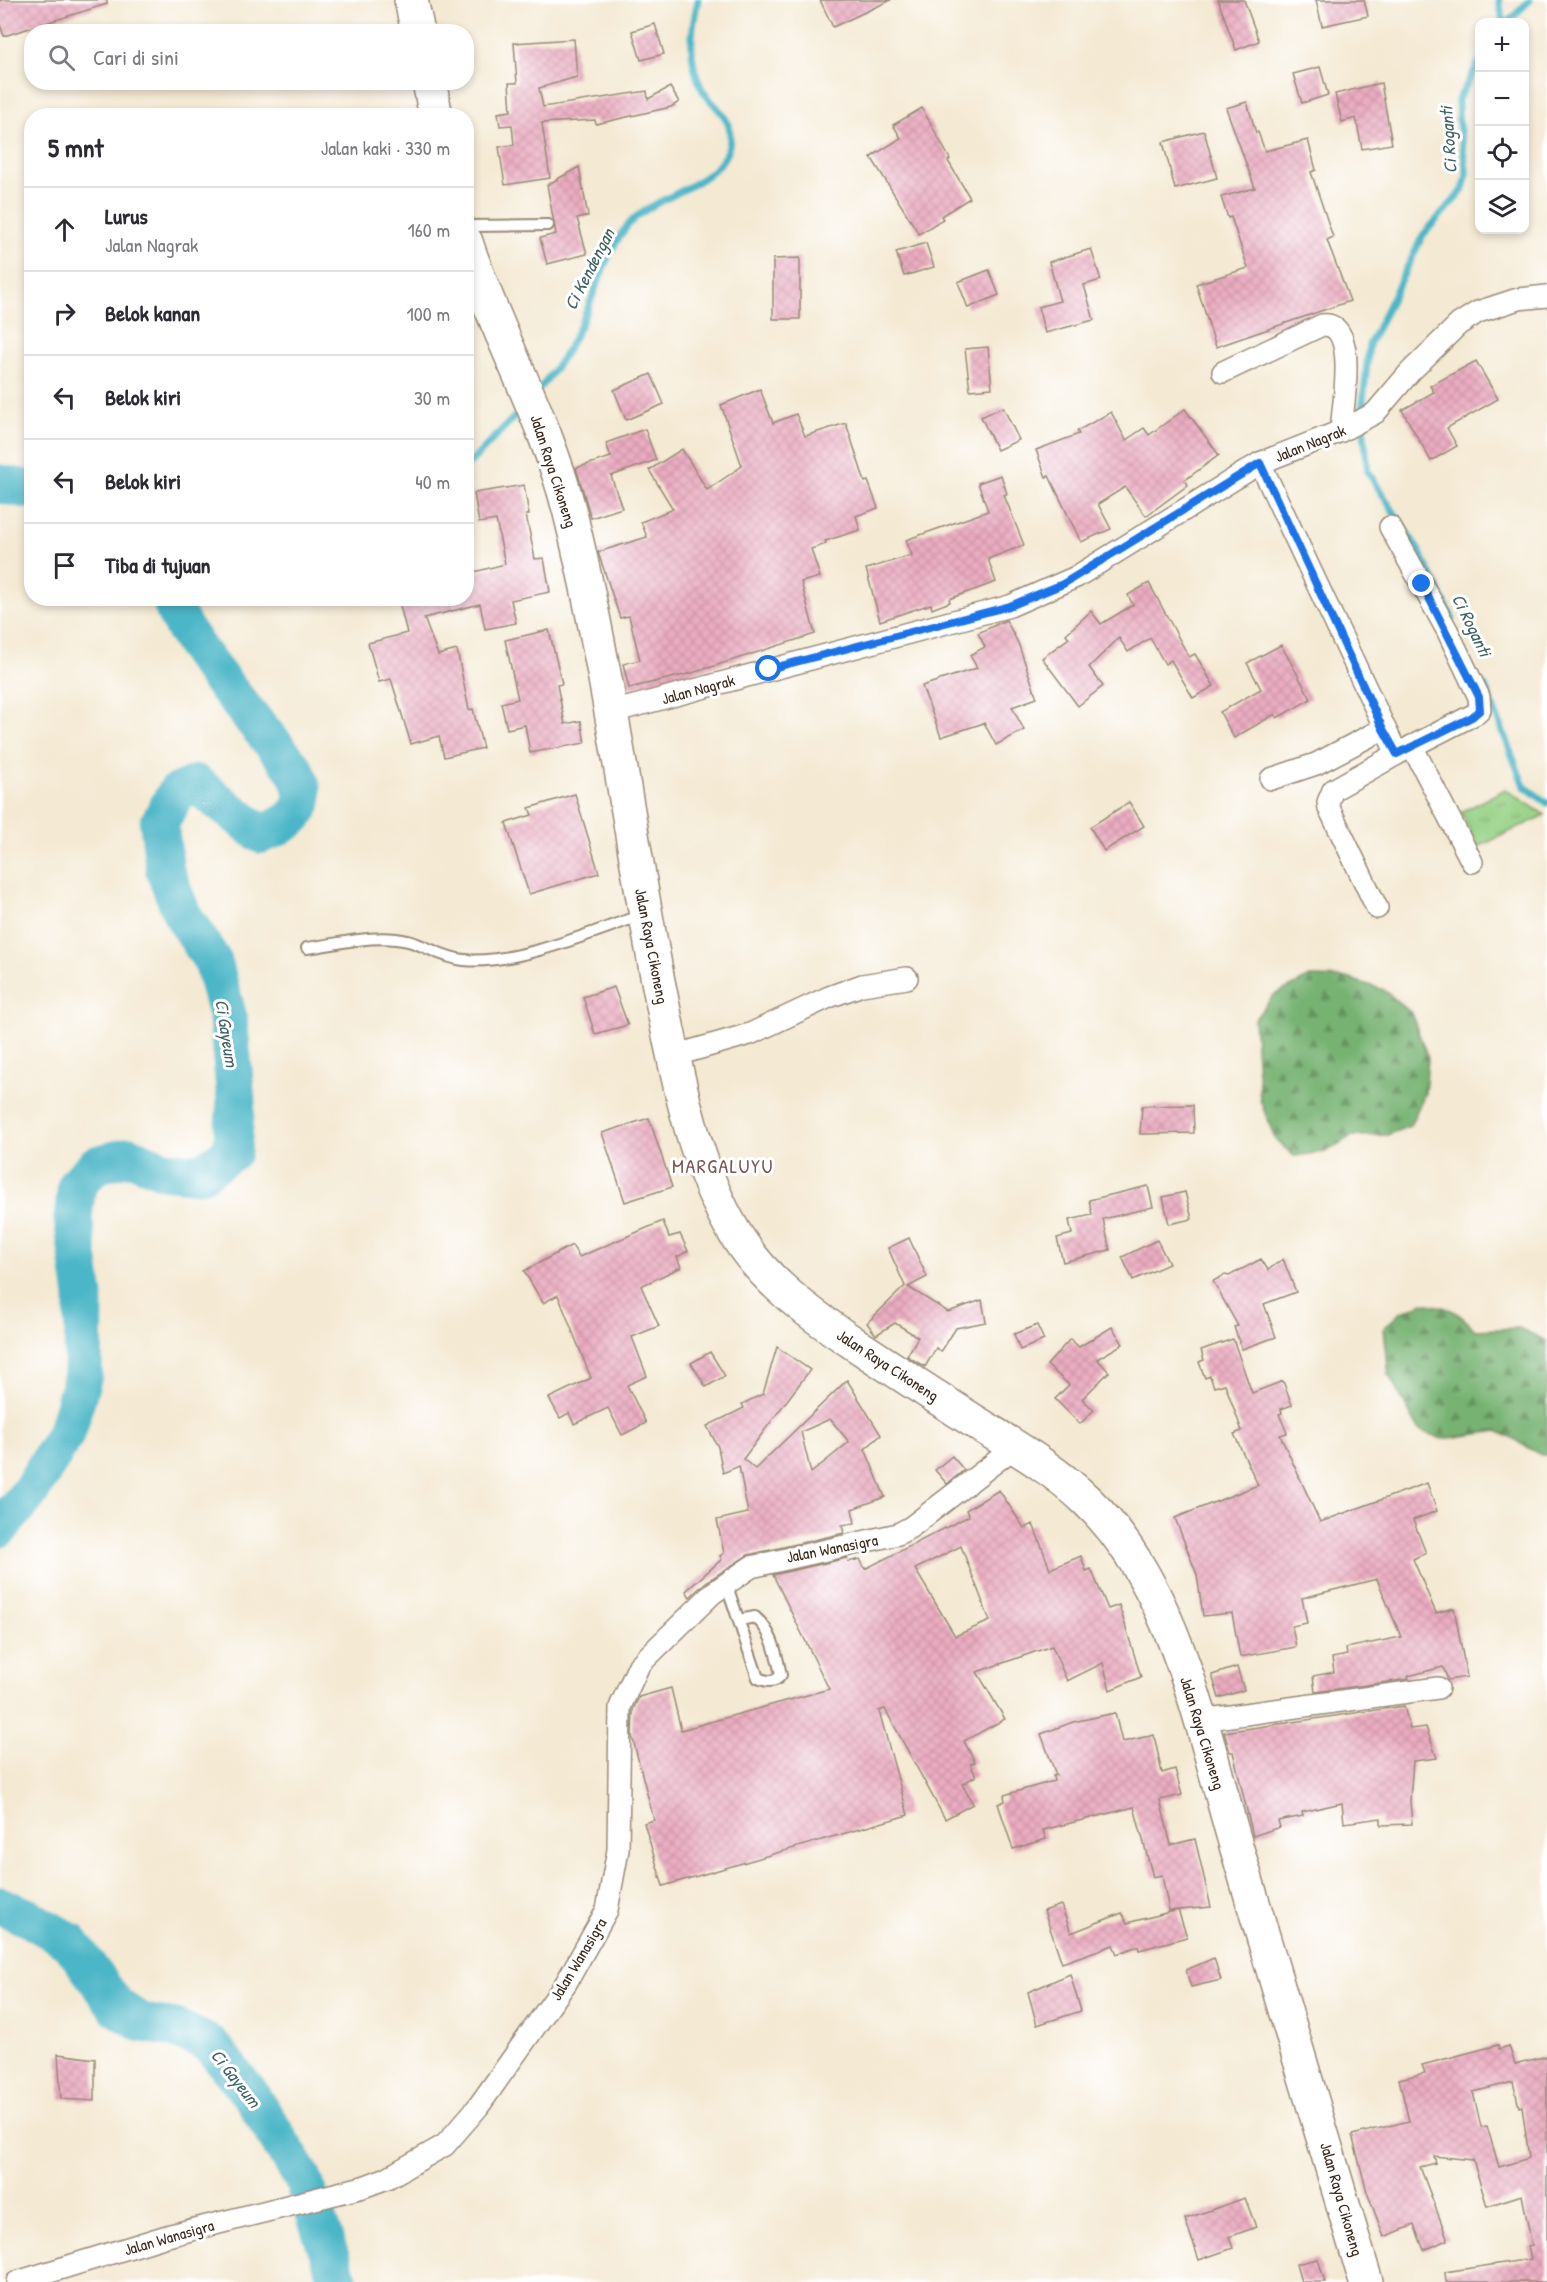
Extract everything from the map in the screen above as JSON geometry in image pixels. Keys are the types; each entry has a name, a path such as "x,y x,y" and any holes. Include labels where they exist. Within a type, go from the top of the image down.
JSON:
{"highway":[{"path":"411,0 416,24"},
{"path":"431,90 434,108"},
{"name":"Jalan Raya Cikoneng","path":"474,266 484,295 541,424 569,510 612,712 645,914 673,1056 688,1114 711,1183 736,1236 772,1281 813,1316 1015,1447 1082,1496 1107,1521 1127,1549 1161,1611 1201,1720 1366,2282"}],"street":[{"name":"Jalan Nagrak","path":"612,712 1010,606 1076,577 1260,463 1341,431 1375,413 1410,372 1459,324 1499,304 1547,296"},
{"path":"1224,372 1322,324 1334,326 1340,332 1345,345 1346,367 1341,431"},
{"path":"1260,463 1383,729 1404,750 1472,862"},
{"path":"1377,908 1329,808 1328,802 1333,790 1477,713 1480,704 1447,630 1390,527"},
{"path":"1271,779 1316,764 1383,729"},
{"path":"1316,764 1333,790"},
{"path":"673,1056 750,1034 829,997 862,985 907,978"},
{"name":"Jalan Wanasigra","path":"17,2282 167,2236 363,2187 387,2178 445,2145 478,2107 566,1983 607,1910 614,1882 619,1809 620,1707 639,1665 726,1583 751,1567 898,1534 912,1527 1015,1447"},
{"path":"1201,1720 1438,1688"}],"lane":[{"path":"474,226 548,225"},
{"path":"307,948 382,938 408,941 441,956 465,960 500,959 645,914"},
{"path":"726,1583 758,1678 769,1682 778,1679 781,1675 774,1646 766,1628 755,1617 739,1620"}],"green space":[{"path":"1505,789 1545,815 1478,847 1461,812"},
{"path":"1310,977 1347,978 1384,990 1411,1013 1428,1058 1425,1093 1410,1126 1387,1135 1351,1136 1326,1152 1294,1156 1275,1139 1260,1100 1254,1020 1274,995"},
{"path":"1423,1303 1452,1310 1475,1330 1519,1328 1547,1341 1547,1455 1541,1455 1498,1431 1442,1439 1419,1430 1389,1375 1384,1328 1400,1313"}],"building":[{"path":"0,0 107,0 107,4 43,24 24,24 24,30 4,36 0,25"},
{"path":"820,0 891,0 833,27"},
{"path":"1218,0 1244,0 1259,41 1236,50"},
{"path":"1316,0 1364,0 1368,16 1322,26"},
{"path":"655,24 664,54 641,60 632,31"},
{"path":"574,39 577,77 539,88 543,107 647,91 648,99 670,87 679,102 671,107 596,124 595,120 542,123 550,178 505,185 499,147 514,145 512,125 500,126 498,113 511,111 509,83 517,83 514,43"},
{"path":"1320,67 1328,95 1302,103 1293,74"},
{"path":"1381,83 1392,144 1362,149 1356,118 1342,122 1335,94"},
{"path":"1247,102 1256,133 1258,132 1265,151 1308,140 1316,170 1311,172 1333,237 1327,240 1350,301 1216,347 1196,284 1248,268 1231,217 1228,218 1221,197 1255,188 1226,108"},
{"path":"922,108 950,159 948,161 970,198 941,216 943,219 919,234 871,157 901,138 893,125"},
{"path":"1204,131 1217,178 1175,189 1163,142"},
{"path":"579,167 588,216 577,218 587,254 547,264 540,238 556,234 547,185"},
{"path":"926,243 934,267 904,276 896,252"},
{"path":"1091,249 1101,280 1084,285 1094,320 1045,333 1038,307 1060,301 1049,262"},
{"path":"800,258 800,319 773,319 773,259"},
{"path":"989,270 999,295 968,308 958,282"},
{"path":"988,347 992,388 970,390 965,349"},
{"path":"1476,361 1498,399 1447,428 1457,446 1431,461 1402,410 1434,392 1430,386"},
{"path":"651,374 664,404 626,420 614,390"},
{"path":"760,389 773,423 796,414 805,436 846,423 865,482 868,481 878,508 856,516 860,530 825,541 826,544 811,549 820,577 801,582 815,634 692,673 629,688 623,664 640,660 629,616 620,618 598,552 647,537 641,522 673,509 649,470 682,449 707,490 742,466 721,405"},
{"path":"1003,407 1019,440 997,450 981,417"},
{"path":"1185,409 1219,455 1185,480 1188,485 1146,516 1125,487 1098,504 1111,529 1081,542 1049,476 1046,477 1036,450 1079,434 1077,431 1111,412 1126,440 1144,428 1149,435"},
{"path":"645,429 656,460 611,476 622,508 591,518 576,468 611,457 606,443"},
{"path":"1001,475 1007,494 1004,495 1024,545 988,559 996,582 949,599 950,602 932,609 931,604 880,621 866,569 912,555 906,540 988,511 978,483"},
{"path":"524,485 529,515 526,515 535,559 544,558 550,592 511,600 516,623 485,629 480,604 474,606 474,572 505,564 496,520 479,523 474,493"},
{"path":"1149,583 1189,657 1195,654 1214,686 1193,698 1171,660 1165,664 1150,638 1128,652 1119,638 1089,667 1103,686 1078,706 1042,658 1069,638 1066,634 1091,611 1101,624 1133,605 1128,595"},
{"path":"400,606 472,606 424,618 438,655 457,650 469,710 473,709 483,748 444,757 439,736 411,744 391,679 379,682 368,643 407,633"},
{"path":"1006,620 1018,643 1037,698 1012,707 1024,730 996,745 984,723 941,737 922,686 977,668 970,655 985,647 978,633"},
{"path":"549,630 562,684 557,685 565,724 581,721 585,743 530,753 525,725 507,729 501,703 518,699 505,640"},
{"path":"1281,645 1311,699 1277,718 1275,714 1234,738 1220,712 1261,689 1247,663"},
{"path":"575,794 599,873 529,894 506,823 532,815 529,808"},
{"path":"1129,802 1144,826 1104,851 1090,827"},
{"path":"614,987 628,1025 595,1034 583,997"},
{"path":"1193,1105 1194,1133 1140,1134 1142,1106"},
{"path":"649,1118 672,1187 625,1202 602,1133"},
{"path":"1148,1186 1153,1207 1103,1219 1110,1250 1063,1262 1057,1238 1072,1234 1069,1220 1092,1215 1089,1200"},
{"path":"1185,1192 1192,1219 1169,1224 1163,1197"},
{"path":"663,1221 669,1237 680,1234 688,1251 677,1257 681,1267 641,1286 659,1326 632,1337 647,1376 627,1385 646,1423 622,1435 608,1408 574,1424 569,1413 560,1418 549,1398 591,1378 558,1295 543,1303 524,1271 572,1245 579,1257"},
{"path":"909,1238 927,1277 908,1287 948,1312 982,1300 986,1322 956,1328 941,1352 936,1348 925,1367 907,1356 918,1337 895,1323 876,1335 867,1323 905,1286 888,1248"},
{"path":"1157,1240 1169,1264 1133,1280 1122,1257"},
{"path":"1261,1259 1268,1270 1283,1259 1296,1292 1264,1304 1276,1337 1242,1349 1234,1327 1238,1326 1213,1281 1225,1275 1229,1276"},
{"path":"1037,1325 1044,1340 1020,1350 1014,1334"},
{"path":"1112,1327 1123,1344 1097,1359 1109,1372 1082,1399 1094,1410 1080,1424 1055,1399 1069,1385 1047,1365 1070,1339 1079,1347"},
{"path":"1233,1339 1252,1393 1283,1381 1292,1405 1281,1409 1282,1413 1279,1414 1287,1433 1280,1435 1320,1522 1427,1483 1437,1511 1413,1520 1426,1553 1413,1559 1436,1613 1454,1608 1467,1677 1448,1680 1443,1667 1408,1676 1409,1679 1315,1692 1313,1676 1334,1672 1332,1658 1347,1655 1346,1648 1401,1637 1377,1579 1302,1598 1307,1623 1292,1626 1296,1647 1240,1657 1232,1613 1203,1616 1197,1575 1175,1518 1258,1485 1234,1434 1242,1431 1225,1384 1214,1387 1210,1376 1205,1378 1199,1362 1204,1360 1201,1350"},
{"path":"777,1347 810,1370 743,1459 755,1469 847,1380 881,1435 865,1449 885,1497 852,1509 855,1523 842,1525 844,1533 748,1555 706,1582 690,1597 686,1591 722,1559 720,1556 724,1553 717,1520 748,1513 739,1466 723,1473 718,1447 707,1426 744,1408 742,1404 763,1394","holes":["830,1419 849,1442 811,1473 801,1432"]},
{"path":"710,1352 725,1376 706,1387 691,1363"},
{"path":"952,1456 964,1470 947,1484 935,1470"},
{"path":"999,1490 1024,1528 1033,1524 1050,1569 1081,1556 1086,1571 1091,1569 1108,1609 1119,1605 1141,1677 1110,1690 1103,1663 1067,1681 1052,1646 977,1672 1005,1719 964,1741 975,1762 970,1764 976,1776 962,1784 973,1804 945,1819 885,1709 879,1711 908,1815 663,1886 644,1823 654,1820 632,1736 633,1710 639,1697 671,1688 681,1730 829,1689 773,1575 847,1558 848,1562 860,1559 865,1569 969,1516 966,1510","holes":["961,1546 990,1621 955,1636 915,1569"]},
{"path":"1237,1667 1244,1690 1219,1698 1212,1675"},
{"path":"1404,1706 1410,1729 1426,1727 1437,1758 1413,1761 1410,1801 1412,1824 1381,1825 1381,1818 1344,1823 1342,1803 1302,1812 1303,1816 1278,1821 1280,1827 1253,1836 1233,1752 1230,1752 1224,1732"},
{"path":"1115,1713 1122,1742 1154,1735 1162,1773 1175,1769 1182,1795 1160,1800 1171,1845 1195,1839 1211,1907 1169,1911 1162,1875 1153,1877 1134,1807 1043,1830 1046,1839 1013,1849 998,1804 1005,1801 1004,1795 1054,1781 1053,1776 1056,1775 1041,1734 1073,1722"},
{"path":"1061,1905 1071,1933 1122,1913 1127,1923 1178,1910 1187,1937 1139,1950 1138,1946 1117,1954 1113,1945 1062,1963 1044,1911"},
{"path":"1214,1958 1221,1980 1191,1987 1186,1970"},
{"path":"1070,1974 1081,2011 1037,2025 1028,1992"},
{"path":"1498,2045 1499,2049 1509,2046 1515,2064 1547,2056 1547,2282 1446,2282 1445,2272 1531,2259 1528,2247 1532,2246 1522,2195 1487,2206 1473,2160 1434,2156 1436,2163 1420,2167 1448,2240 1424,2250 1414,2225 1384,2237 1367,2192 1352,2135 1409,2121 1399,2079 1425,2073 1422,2065","holes":["1513,2082 1519,2107 1522,2106 1529,2158 1499,2167 1487,2126 1481,2127 1473,2092"]},
{"path":"58,2054 95,2059 95,2101 61,2099"},
{"path":"1245,2198 1256,2227 1229,2237 1233,2248 1199,2260 1185,2219"},
{"path":"1318,2259 1325,2282 1301,2282 1296,2264"}],"waterway":[{"name":"Ci Kendengan","path":"536,393 555,369 581,324 607,260 628,225 655,204 705,177 718,166 727,152 730,135 727,121 702,89 694,67 692,34 698,0"},
{"name":"Ci Kendengan","path":"1499,0 1502,18"},
{"name":"Ci Roganti","path":"1512,18 1530,0"},
{"name":"Ci Roganti","path":"1362,409 1369,345 1423,235 1463,190 1467,174 1458,100 1475,70"},
{"name":"Ci Kendengan","path":"474,459 523,408"},
{"name":"Ci Roganti","path":"1363,423 1368,472 1419,551 1453,619"},
{"name":"Ci Gayeum","path":"0,484 24,488"},
{"name":"Ci Gayeum","path":"0,1528 30,1492 67,1431 83,1375 84,1297 73,1218 77,1184 96,1165 130,1156 164,1170 200,1174 232,1152 236,1100 228,1018 213,962 182,914 165,871 159,824 176,793 196,784 261,834 292,818 302,803 300,782 294,769 205,659 189,636 174,606"},
{"name":"Ci Roganti","path":"1485,686 1524,786 1547,803"},
{"name":"Ci Gayeum","path":"0,1906 29,1918 70,1942 117,2007 142,2023 175,2028 211,2045 253,2098 302,2177 339,2282"}],"district":[{"name":"MARGALUYU","path":"723,1165"}],"route":[{"path":"769,669 1010,606 1063,584 1260,463 1383,729 1397,754 1472,717 1480,710 1479,697 1422,584"}]}
